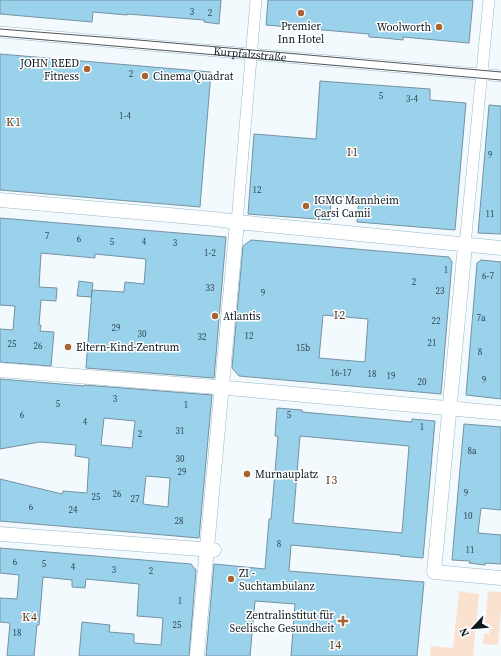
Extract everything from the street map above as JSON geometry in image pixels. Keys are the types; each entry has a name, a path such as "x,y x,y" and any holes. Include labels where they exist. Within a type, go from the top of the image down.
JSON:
{"street":[{"path":"197,656 210,550 221,387 256,0"},
{"path":"489,0 434,572 501,578"},
{"name":"Kurpfalzstraße","path":"0,32 501,76"},
{"path":"0,200 214,218 237,222 501,248"},
{"path":"0,370 221,387 501,413"},
{"path":"0,534 210,550"}],"shaded area":[{"path":"459,591 479,594 473,656 430,656 431,646 453,648"},
{"path":"488,591 501,592 498,645 483,644 484,634 489,634 490,624 485,623"}],"building":[{"path":"0,0 221,0 219,24 204,22 204,20 93,12 92,22 0,14"},
{"path":"268,0 473,0 469,43 403,37 403,40 369,37 369,34 266,25"},
{"path":"0,54 211,72 200,207 0,190"},
{"path":"320,81 430,89 430,100 466,103 455,230 357,222 359,198 331,196 330,220 248,214 254,134 316,139"},
{"path":"489,105 501,106 501,234 478,233"},
{"path":"0,218 226,237 214,378 86,368 92,290 124,292 125,282 144,284 146,259 95,254 95,258 41,253 39,287 57,288 56,301 41,300 39,325 41,325 40,331 54,332 51,366 0,362 0,329 13,330 15,306 0,305"},
{"path":"251,240 449,257 452,262 441,394 239,376 232,368 243,246","holes":["323,315 368,319 365,362 319,358"]},
{"path":"481,260 501,262 501,399 466,395 477,263"},
{"path":"79,281 93,283 91,297 77,296"},
{"path":"0,379 212,395 199,538 0,521 0,479 62,494 63,491 87,493 89,458 75,456 76,445 40,442 0,449","holes":["104,418 135,421 132,448 101,445","146,476 170,478 168,507 143,504"]},
{"path":"277,408 302,410 302,412 412,422 412,419 435,421 423,558 291,545 289,571 424,582 417,656 291,656 295,604 255,601 250,656 206,656 214,564 265,569 278,436 275,436","holes":["300,436 409,446 402,533 293,523"]},
{"path":"464,424 501,427 501,510 481,508 478,533 501,535 501,564 485,563 485,565 469,563 470,561 452,560"},
{"path":"0,548 191,564 196,570 189,656 79,656 82,622 110,625 109,632 134,634 134,643 161,645 163,618 137,616 139,584 86,579 85,588 72,587 72,580 43,577 39,625 37,625 34,656 7,656 10,623 0,622 0,598 17,599 19,575 0,573"}],"tram line":[{"path":"0,29 501,72"},
{"path":"0,36 501,80"}],"place":[{"name":"Premier Inn Hotel","path":"301,13"},
{"name":"Woolworth","path":"439,27"},
{"name":"JOHN REED Fitness","path":"87,69"},
{"name":"Cinema Quadrat","path":"145,76"},
{"name":"IGMG Mannheim Çarsi Camii","path":"306,206"},
{"name":"Atlantis","path":"215,316"},
{"name":"Eltern-Kind-Zentrum","path":"68,347"},
{"name":"Murnauplatz","path":"247,474"},
{"name":"ZI - Suchtambulanz","path":"231,579"},
{"name":"Zentralinstitut für Seelische Gesundheit","path":"343,621"}],"district":[{"name":"K1","path":"14,122"},
{"name":"I1","path":"353,152"},
{"name":"I2","path":"340,315"},
{"name":"I3","path":"332,480"},
{"name":"K4","path":"30,617"},
{"name":"I4","path":"336,645"}]}
